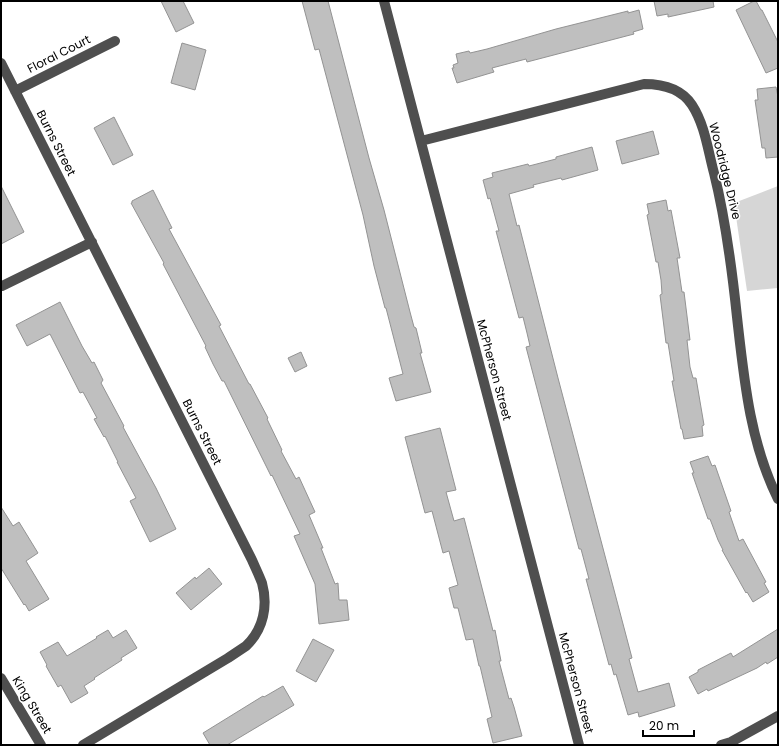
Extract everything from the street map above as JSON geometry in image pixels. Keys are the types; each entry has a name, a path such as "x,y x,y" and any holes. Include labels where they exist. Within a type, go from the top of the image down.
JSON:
{"street":[{"name":"McPherson Street","path":"384,1 579,745"},
{"name":"Floral Court","path":"15,91 115,41"},
{"name":"Burns Street","path":"1,63 252,560 262,583 264,599 264,616 257,632 246,645 228,658 83,745"},
{"name":"Woodridge Drive","path":"421,141 644,84 660,84 676,90 691,103 700,121 722,207 730,253 745,383 752,422 762,457 778,500"},
{"path":"2,286 92,242"},
{"name":"King Street","path":"1,678 41,745"},
{"path":"721,745 737,739 778,716"}],"shaded area":[{"path":"778,186 778,288 747,291 734,203"}],"building":[{"path":"161,1 183,1 194,23 176,32"},
{"path":"302,1 328,1 414,327 416,328 422,353 420,353 431,392 396,401 389,378 403,374 319,49 315,50"},
{"path":"654,1 713,1 714,7 668,17 668,14 657,16"},
{"path":"756,1 762,10 778,42 778,68 766,73 736,10"},
{"path":"639,10 643,29 633,32 634,34 527,62 526,59 492,68 494,72 457,83 452,68 454,68 453,65 458,63 456,54 469,51 470,53 487,49 556,29 628,11 628,13"},
{"path":"182,43 206,50 195,90 171,83"},
{"path":"776,87 778,97 778,157 766,158 765,148 762,148 755,100 758,100 757,89"},
{"path":"114,117 133,155 113,165 94,128"},
{"path":"653,131 659,154 622,164 616,141"},
{"path":"592,147 598,170 562,180 561,178 533,185 534,187 509,194 517,226 519,225 632,658 629,659 638,692 669,683 675,706 639,717 638,712 628,715 616,674 614,675 611,664 609,665 586,579 589,579 581,549 579,549 526,347 530,346 523,317 519,318 496,231 499,231 490,198 488,199 483,180 493,177 492,173 556,159 556,157"},
{"path":"1,186 24,232 1,244"},
{"path":"153,190 172,228 169,229 221,325 219,326 268,418 267,419 282,450 281,451 296,479 299,477 315,512 309,515 323,548 321,548 335,584 338,583 339,600 347,600 349,620 319,624 315,584 294,536 300,534 224,381 222,381 213,364 205,347 206,346 163,264 164,263 131,203 132,201"},
{"path":"666,200 668,211 671,210 680,258 677,258 682,292 684,292 690,340 687,340 690,367 693,378 696,378 704,425 702,426 703,436 684,439 672,381 674,381 668,343 666,343 660,295 662,294 661,280 647,215 649,214 647,204"},
{"path":"60,302 82,346 92,363 94,362 103,380 101,383 176,529 150,542 130,501 136,498 105,436 104,437 94,419 97,418 83,392 80,393 50,334 27,346 16,325"},
{"path":"301,352 307,366 295,372 288,358"},
{"path":"440,428 456,490 446,492 454,521 464,518 493,631 495,630 501,661 499,661 509,699 511,698 522,736 493,743 487,719 492,717 473,639 466,640 458,608 454,608 449,588 458,585 449,551 443,553 432,511 425,513 405,437"},
{"path":"708,456 712,466 715,465 731,511 729,512 739,541 743,539 766,582 764,583 769,592 753,602 747,592 746,593 722,550 710,519 708,519 692,473 694,473 690,462"},
{"path":"1,507 13,526 19,522 38,553 26,561 49,599 29,611 1,568"},
{"path":"209,568 222,584 191,610 176,593 195,577 196,579"},
{"path":"778,629 778,657 767,664 766,662 757,668 708,691 707,689 698,694 689,677 698,672 698,670 731,653 733,657"},
{"path":"108,630 113,638 126,630 137,648 84,686 88,693 71,703 61,685 58,687 40,652 58,642 67,656"},
{"path":"313,639 334,650 316,682 296,671"},
{"path":"283,686 294,705 227,745 210,745 203,733 263,696 264,697"}]}
